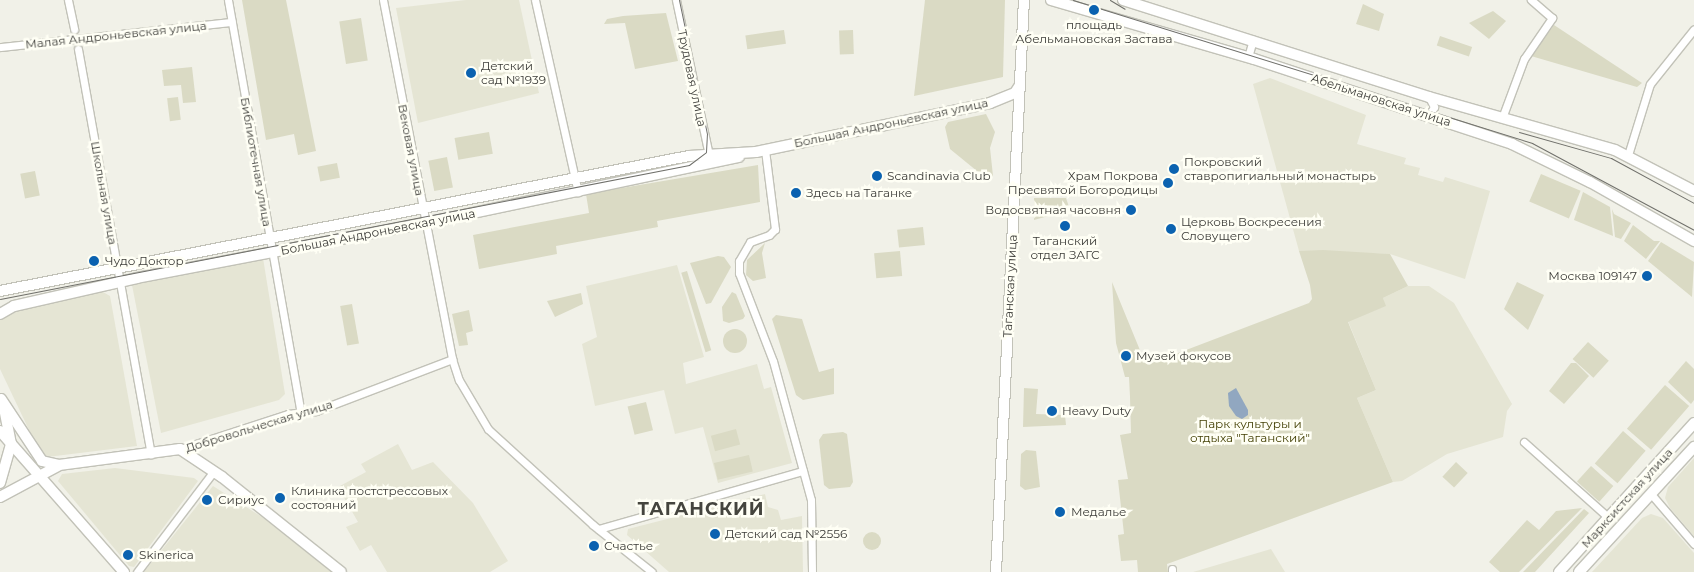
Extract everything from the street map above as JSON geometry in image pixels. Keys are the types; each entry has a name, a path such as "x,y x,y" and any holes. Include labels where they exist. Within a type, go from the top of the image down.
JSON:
{"main road":[{"name":"Таганская улица","path":"996,572 1024,0"},
{"name":"Абельмановская улица","path":"1051,0 1248,57 1423,114 1540,156 1694,241"},
{"name":"Абельмановская улица","path":"1123,0 1133,1 1429,97 1628,155 1694,191"},
{"name":"Большая Андроньевская улица","path":"0,314 14,306 720,163 761,151 990,103 1014,93 1020,85"},
{"name":"Большая Андроньевская улица","path":"0,291 118,270 689,156 761,151"},
{"path":"0,484 11,444 1,398"},
{"path":"1,398 36,456 59,465"},
{"name":"Марксистская улица","path":"1559,572 1694,423"},
{"path":"0,431 124,572"},
{"name":"Марксистская улица","path":"1579,572 1694,447"},
{"name":"Добровольческая улица","path":"59,465 180,449"},
{"path":"180,449 214,471 341,572"},
{"path":"0,497 37,474 59,465"}],"street":[{"path":"68,0 74,29"},
{"name":"Библиотечная улица","path":"228,0 271,254 301,413"},
{"path":"383,0 392,0"},
{"name":"Вековая улица","path":"383,0 452,359 465,392 488,429 599,529 652,572"},
{"path":"535,0 578,192"},
{"name":"Трудовая улица","path":"676,0 709,155"},
{"path":"1502,118 1524,59 1552,18 1531,0"},
{"name":"Малая Андроньевская улица","path":"0,47 232,22"},
{"path":"1628,155 1650,84 1694,29"},
{"path":"1248,57 1253,40"},
{"name":"Школьная улица","path":"78,49 152,454"},
{"path":"1423,114 1429,114 1434,107 1429,97"},
{"path":"761,151 775,229 768,235 750,242 739,261 739,273 773,362 813,505 812,572"},
{"name":"Добровольческая улица","path":"180,449 301,413 316,411 452,359"},
{"path":"1524,442 1608,517"},
{"path":"136,572 214,471"},
{"path":"599,529 802,471"},
{"path":"1651,494 1694,544"}],"shaded area":[{"name":"Детский сад №1939","path":"466,0 519,0 539,93 418,123 396,8"},
{"path":"1270,78 1366,115 1357,144 1406,158 1404,164 1420,168 1418,175 1443,182 1445,177 1490,191 1465,279 1390,254 1299,251 1253,84"},
{"path":"263,258 285,394 279,400 161,433 132,285"},
{"path":"677,265 704,357 683,363 686,384 757,364 764,389 771,387 792,463 718,483 703,427 675,434 664,390 595,406 582,344 597,337 586,286"},
{"path":"1408,286 1429,286 1454,303 1512,404 1507,411 1503,437 1447,454 1402,481 1393,482 1357,398 1376,390 1348,321 1385,306 1383,298"},
{"path":"103,292 110,296 137,446 47,457 39,451 0,369 0,318 14,308"},
{"path":"398,444 412,470 433,462 473,503 508,561 490,572 387,572 371,545 360,551 346,527 358,522 338,487 366,472 361,464"},
{"path":"1694,458 1694,536 1670,508 1665,498 1668,487"},
{"path":"115,468 194,478 198,481 134,567 129,566 58,481 62,474"},
{"path":"213,486 262,517 332,572 144,572"},
{"name":"Детский сад №2556","path":"765,494 768,507 778,510 781,520 802,516 803,572 669,572 627,535 628,529"},
{"path":"1651,514 1663,518 1694,553 1694,572 1592,572 1642,518"},
{"path":"1271,549 1285,572 1193,572"}],"green space":[{"path":"242,0 286,0 316,151 298,155 294,134 266,140"},
{"path":"925,0 1005,0 1003,77 914,96"},
{"path":"1363,4 1384,14 1379,31 1356,24"},
{"path":"1493,11 1506,21 1489,39 1469,23"},
{"path":"666,13 678,61 635,69 625,23 604,24 607,19 623,16"},
{"path":"361,18 368,60 346,64 339,21"},
{"path":"1554,25 1642,83 1637,87 1531,56"},
{"path":"784,30 786,44 747,49 745,35"},
{"path":"839,30 853,30 854,54 840,54"},
{"path":"1440,36 1472,47 1469,57 1437,45"},
{"path":"192,67 196,102 183,103 181,85 164,86 162,70"},
{"path":"178,97 181,120 170,121 167,98"},
{"path":"986,114 995,132 990,148 993,176 988,180 950,149 945,127 948,122"},
{"path":"489,132 493,154 458,160 455,138"},
{"path":"447,157 453,187 434,191 428,161"},
{"path":"337,163 340,178 320,182 317,167"},
{"path":"758,165 760,202 657,221 658,227 556,246 557,254 479,269 473,235 589,213 586,194"},
{"path":"35,171 40,196 25,198 20,174"},
{"path":"1541,174 1581,191 1569,218 1529,202"},
{"path":"1583,192 1610,207 1613,236 1574,220"},
{"path":"1034,198 1066,198 1070,210 1034,220"},
{"path":"1612,209 1614,214 1631,223 1621,239 1615,237"},
{"path":"1633,225 1654,241 1660,241 1646,259 1624,241"},
{"path":"923,227 925,245 899,248 897,230"},
{"path":"1661,242 1694,262 1692,297 1648,261"},
{"path":"765,243 762,253 766,278 753,281 746,275 747,260"},
{"name":"Парк культуры и отдыха \"Таганский\"","path":"1323,250 1390,254 1408,286 1383,298 1386,306 1348,322 1376,390 1357,398 1393,482 1167,564 1168,572 1138,572 1137,560 1121,561 1118,535 1124,534 1118,480 1128,479 1120,435 1131,433 1129,377 1125,377 1116,343 1112,282 1144,360 1152,363 1309,303 1312,299 1310,285 1299,251"},
{"path":"900,251 902,276 876,278 874,253"},
{"path":"718,256 724,257 731,267 711,303 706,304 690,263"},
{"path":"687,271 711,350 706,352 681,273"},
{"path":"1517,282 1544,295 1528,330 1504,309"},
{"path":"732,292 736,294 745,316 743,319 729,323 723,321 722,307"},
{"path":"581,293 583,304 555,317 547,301"},
{"path":"352,304 359,343 347,345 340,306"},
{"path":"469,310 473,331 466,333 468,345 459,346 452,314"},
{"path":"776,315 802,319 819,372 834,368 834,394 803,400 796,395 772,319"},
{"path":"735,329 744,332 747,341 744,350 735,353 726,350 723,341 726,332"},
{"path":"1588,342 1609,361 1593,378 1573,359"},
{"path":"1686,361 1694,369 1694,400 1691,404 1668,382"},
{"path":"1571,363 1576,363 1589,376 1564,404 1549,391"},
{"path":"1665,385 1689,406 1651,450 1627,429"},
{"path":"1024,388 1038,389 1036,414 1065,415 1066,425 1023,427"},
{"path":"646,402 653,430 635,435 628,407"},
{"path":"736,429 740,444 715,451 711,436"},
{"path":"1623,431 1646,451 1617,483 1595,463"},
{"path":"843,432 847,434 853,482 850,487 829,489 824,485 819,440 823,434"},
{"path":"1026,450 1036,451 1040,487 1025,490 1020,486 1021,454"},
{"path":"749,455 753,472 718,480 714,463"},
{"path":"1456,462 1468,473 1454,488 1442,477"},
{"path":"1591,466 1613,486 1599,502 1577,482"},
{"path":"1582,508 1519,572 1500,572 1489,562 1527,520 1539,530 1556,511"},
{"path":"1584,509 1589,513 1535,572 1523,572"},
{"path":"868,532 876,532 881,537 879,548 868,550 863,545 863,537"}],"water":[{"path":"1236,388 1248,410 1248,415 1242,419 1236,416 1229,406 1228,393"}],"tram line":[{"path":"0,299 689,165 706,152 707,134 679,0"},
{"path":"1073,0 1532,143 1694,230"},
{"path":"1110,0 1125,9"},
{"path":"1519,132 1611,158 1694,203"}],"place":[{"name":"площадь Абельмановская Застава","path":"1094,10"},
{"name":"Детский сад №1939","path":"471,73"},
{"name":"Покровский ставропигиальный монастырь","path":"1174,169"},
{"name":"Scandinavia Club","path":"877,176"},
{"name":"Храм Покрова Пресвятой Богородицы","path":"1168,183"},
{"name":"Здесь на Таганке","path":"796,193"},
{"name":"Водосвятная часовня","path":"1131,210"},
{"name":"Таганский отдел ЗАГС","path":"1065,226"},
{"name":"Церковь Воскресения Словущего","path":"1171,229"},
{"name":"Чудо Доктор","path":"94,261"},
{"name":"Москва 109147","path":"1647,276"},
{"name":"Музей фокусов","path":"1126,356"},
{"name":"Heavy Duty","path":"1052,411"},
{"name":"Клиника постстрессовых состояний","path":"280,498"},
{"name":"Сириус","path":"207,500"},
{"name":"Медалье","path":"1060,512"},
{"name":"Детский сад №2556","path":"715,534"},
{"name":"Счастье","path":"594,546"},
{"name":"Skinerica","path":"128,555"}],"district":[{"name":"ТАГАНСКИЙ","path":"701,509"}]}
